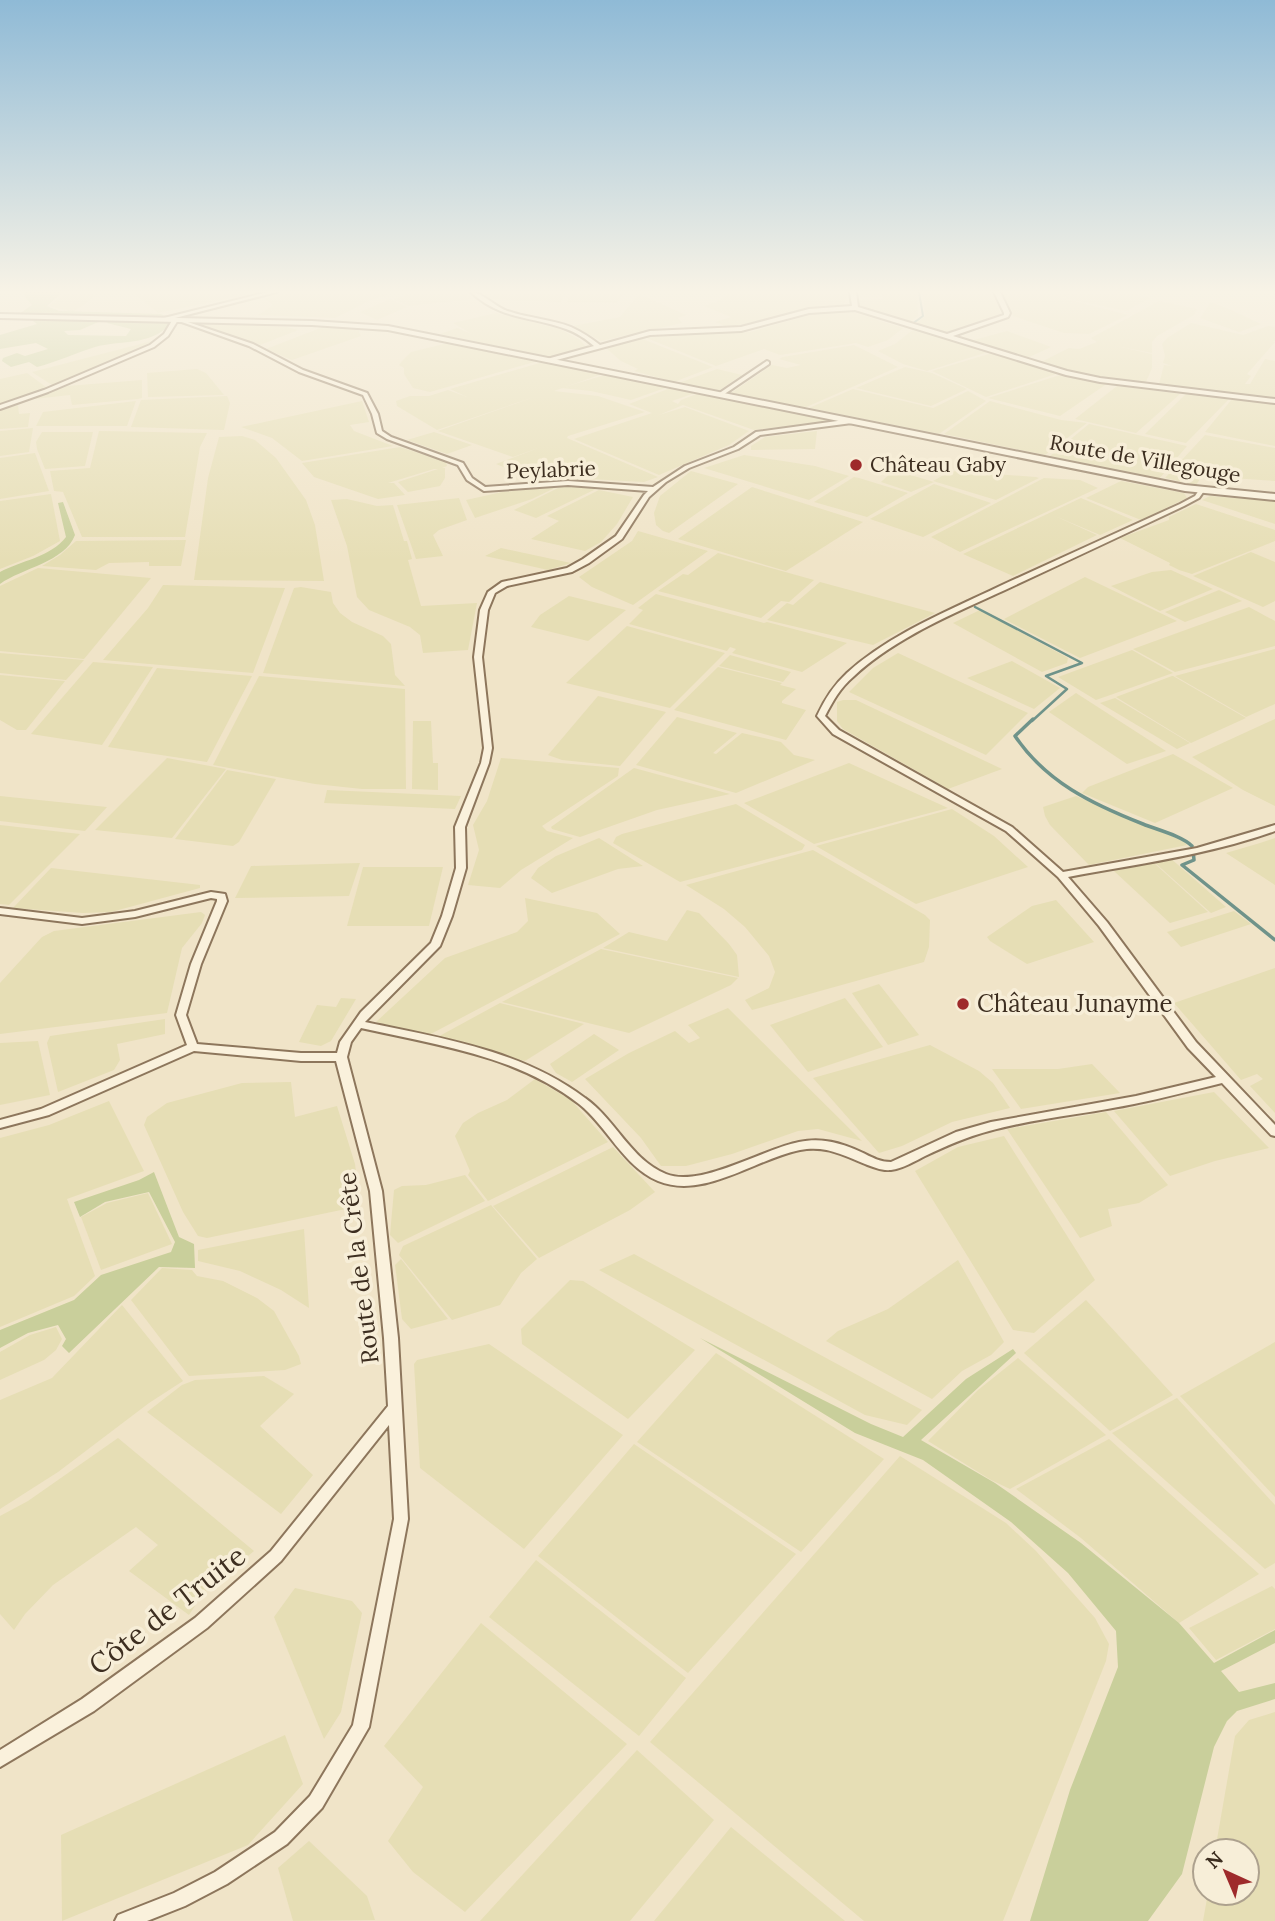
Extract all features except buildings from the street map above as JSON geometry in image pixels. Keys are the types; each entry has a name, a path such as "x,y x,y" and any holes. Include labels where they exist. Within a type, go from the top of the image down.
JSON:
{"street":[{"path":"0,407 68,382"},
{"name":"Peylabrie","path":"332,382 365,394 375,414 379,432 461,464 469,479 484,489 568,483 653,489"},
{"name":"Route de Villegouge","path":"659,382 1201,491 1275,497"},
{"path":"721,394 739,382"},
{"path":"1114,382 1275,401"},
{"path":"0,1124 45,1112 193,1047 301,1057 341,1057 345,1042 357,1024 436,944 447,916 461,868 460,827 485,763 488,748 479,668 484,610 492,592 505,584 569,570 586,561 619,537 653,489 687,467 736,448 758,433 852,421"},
{"path":"1201,491 1197,497 1182,505 913,632 860,667 824,705 821,716 836,732 1009,829 1061,875 1103,924 1192,1045 1275,1132"},
{"path":"1061,875 1255,836 1275,828"},
{"path":"0,911 82,921 135,914 211,895 220,896 222,901 196,964 181,1015 193,1047"},
{"path":"357,1024 512,1061 542,1073 584,1103 654,1174 678,1181 721,1172 802,1146 818,1144 850,1150 884,1167 892,1166 960,1135 991,1126 1136,1100 1223,1079"},
{"name":"Route de la Crête","path":"124,1921 179,1900 251,1860 281,1838 316,1802 361,1727 401,1520 391,1338 376,1191 341,1057"},
{"name":"Côte de Truite","path":"0,1759 88,1705 201,1623 276,1556 394,1408"}],"shaded area":[{"path":"0,382 39,382 47,388 0,404"},
{"path":"142,382 142,398 72,405 70,395 34,399 67,386"},
{"path":"147,382 213,382 224,395 148,397"},
{"path":"409,382 466,382 430,392 413,388"},
{"path":"475,382 580,382 554,391 598,396 645,412 567,438 658,477 644,482 589,479 538,481 496,464 541,447 513,457 438,431 537,396 437,430 397,406 396,401 410,396 429,396 448,390 467,397 450,389"},
{"path":"582,382 643,382 668,387 631,400 591,391 561,388"},
{"path":"683,382 732,382 718,391 679,383"},
{"path":"748,382 864,382 804,408 731,393"},
{"path":"871,382 951,382 967,389 931,406 856,388"},
{"path":"954,382 1033,382 986,397"},
{"path":"1039,382 1108,383 1060,416 988,398"},
{"path":"1160,382 1247,382 1245,384 1250,384 1251,382 1275,382 1275,398 1159,384"},
{"path":"1117,386 1180,394 1136,433 1075,419"},
{"path":"673,387 695,393 672,401 678,404 681,400 699,393 832,421 754,430 683,405 659,415 685,407 749,431 729,445 659,475 574,439 652,413 629,404"},
{"path":"853,389 933,408 968,391 986,401 939,434 809,408"},
{"path":"1186,394 1229,399 1186,443 1145,434"},
{"path":"227,396 230,403 224,430 131,427 141,400"},
{"path":"1232,399 1275,404 1275,446 1205,432"},
{"path":"136,401 127,426 36,426 43,412"},
{"path":"362,401 369,422 350,425 354,431 393,446 302,461 272,438 241,427"},
{"path":"990,401 1061,420 1087,423 1045,455 944,434"},
{"path":"18,405 19,414 30,413 28,427 0,429 0,410"},
{"path":"1089,424 1187,446 1159,479 1050,456"},
{"path":"33,428 29,452 0,456 0,431"},
{"path":"99,431 207,433 200,447 185,537 82,537 63,492 54,491 50,471 90,468"},
{"path":"817,431 815,449 751,450 751,446 765,437"},
{"path":"42,432 93,432 85,466 45,469 36,442"},
{"path":"434,432 472,445 447,454 407,440"},
{"path":"1205,435 1275,448 1275,481 1202,476 1196,485 1165,478"},
{"path":"242,436 255,440 276,458 306,500 315,525 324,581 194,580 208,478 219,437"},
{"path":"400,447 446,462 447,466 442,468 445,468 445,478 440,486 408,492 398,482 438,469 434,469 388,483 394,483 405,495 378,499 314,477 302,463"},
{"path":"35,453 49,491 0,499 0,458"},
{"path":"744,455 815,466 849,476 809,500 704,468"},
{"path":"894,470 934,482 911,492 881,482"},
{"path":"691,471 738,484 669,533 663,531 656,525 654,513 660,496"},
{"path":"951,471 1039,478 996,500 933,481"},
{"path":"854,477 908,493 867,517 814,502"},
{"path":"1044,478 1080,480 1098,488 960,552 931,537"},
{"path":"1121,481 1184,493 1187,498 1141,520 1086,498"},
{"path":"934,484 991,503 923,537 870,519"},
{"path":"562,486 598,488 536,518 514,510"},
{"path":"557,487 532,499 475,518 466,500 502,492"},
{"path":"752,487 863,522 786,571 678,539"},
{"path":"599,490 633,497 617,524 601,542 585,551 531,539 559,521 547,516"},
{"path":"51,494 60,541 33,556 0,569 0,501"},
{"path":"1210,496 1275,501 1275,524 1202,500"},
{"path":"459,498 467,520 439,530 433,535 443,556 416,559 397,505"},
{"path":"1081,498 1133,520 1100,535 1055,516 1097,535 1013,576 963,554"},
{"path":"347,499 377,506 393,505 412,559 408,560 421,606 477,603 468,650 423,653 420,635 410,627 369,610 357,597 347,546 331,500"},
{"path":"1196,504 1275,530 1275,541 1192,574 1169,565 1170,563 1120,538 1169,520 1169,517"},
{"path":"638,531 708,551 633,605 592,587 579,577 632,541"},
{"path":"186,540 181,566 149,566 149,562 109,563 96,570 42,566 76,541"},
{"path":"501,548 571,563 548,570 485,556"},
{"path":"1251,552 1275,562 1275,601 1263,607 1193,576"},
{"path":"718,553 814,580 789,602 781,601 761,618 658,591 683,574 688,575"},
{"path":"38,568 151,578 84,659 0,651 0,586"},
{"path":"1171,570 1213,589 1160,611 1111,586 1152,572"},
{"path":"1085,577 1177,621 1080,658 1004,619"},
{"path":"820,582 935,613 873,645 767,620 787,603 793,605"},
{"path":"163,585 285,588 253,673 103,660 148,608"},
{"path":"294,588 331,592 333,603 340,613 352,622 383,636 391,644 395,675 405,686 263,673"},
{"path":"1219,590 1242,601 1185,622 1165,612"},
{"path":"656,594 847,643 802,672 732,653 736,649 730,647 727,651 629,624 643,610 638,608"},
{"path":"569,596 626,610 588,641 531,627 540,615"},
{"path":"1249,607 1275,621 1275,646 1175,672 1133,649"},
{"path":"980,610 1068,658 1067,663 1042,672 953,623"},
{"path":"627,626 725,653 670,708 566,683"},
{"path":"1275,649 1275,704 1246,717 1175,676"},
{"path":"1132,650 1173,673 1096,700 1058,677"},
{"path":"0,653 84,660 66,680 0,673"},
{"path":"898,653 1028,713 986,755 849,692 873,668"},
{"path":"730,655 791,672 783,682 719,666"},
{"path":"1012,661 1060,688 1034,709 967,678"},
{"path":"93,662 153,667 102,745 31,734"},
{"path":"718,667 796,689 782,703 806,710 786,740 674,710"},
{"path":"157,668 252,676 207,762 108,747"},
{"path":"0,675 65,681 26,730 17,730 0,720"},
{"path":"259,676 405,689 406,789 362,789 315,784 213,765"},
{"path":"1172,676 1246,718 1191,743 1116,697"},
{"path":"1076,693 1166,751 1127,764 1049,712"},
{"path":"598,696 666,712 620,766 562,760 548,755"},
{"path":"1115,698 1190,743 1177,749 1100,703"},
{"path":"856,700 1002,769 948,789 843,729 837,721 837,702"},
{"path":"677,717 737,733 713,753 716,754 742,733 781,742 794,755 815,760 736,793 636,765"},
{"path":"1275,719 1275,806 1243,790 1192,757"},
{"path":"413,721 431,721 433,763 438,763 438,790 412,789"},
{"path":"1173,754 1233,788 1155,823 1082,793 1088,787"},
{"path":"167,758 226,769 172,838 95,830"},
{"path":"501,758 619,768 618,776 542,826 547,831 573,838 521,870 500,888 468,885 479,850 473,825 487,801"},
{"path":"849,763 948,808 814,844 744,803"},
{"path":"634,768 730,794 657,810 580,837 552,829 551,827"},
{"path":"227,770 276,779 239,842 233,846 175,839"},
{"path":"327,790 461,796 455,809 324,803"},
{"path":"0,796 107,807 85,831 0,821"},
{"path":"1076,796 1187,845 1089,865 1050,825 1043,807"},
{"path":"736,804 805,845 802,850 680,882 613,843 616,837 622,834"},
{"path":"952,809 994,836 1028,867 916,904 816,846"},
{"path":"0,825 80,834 9,905 0,904"},
{"path":"599,838 643,866 618,869 552,893 531,878 538,868 556,856"},
{"path":"1275,838 1275,885 1226,853 1260,843"},
{"path":"813,850 930,920 929,947 924,962 752,1010 745,1000 769,988 775,972 769,956 745,927 724,909 686,885"},
{"path":"1169,857 1226,907 1211,913 1153,861"},
{"path":"360,863 349,896 235,898 251,866"},
{"path":"1154,863 1208,912 1170,923 1114,871"},
{"path":"363,867 443,867 429,926 347,926"},
{"path":"51,868 200,885 200,888 111,912 83,913 13,908"},
{"path":"525,898 597,913 620,934 427,1036 376,1022 445,958 517,932 528,921"},
{"path":"1056,900 1094,942 1027,964 987,937 1032,906"},
{"path":"687,910 699,913 729,944 737,955 739,977 603,948 629,932 667,941"},
{"path":"1234,911 1251,924 1181,947 1167,932"},
{"path":"201,912 205,915 202,923 182,948 167,1013 0,1034 0,983 42,937 54,931"},
{"path":"601,949 738,978 731,985 629,1033 502,1002"},
{"path":"1275,968 1275,1113 1250,1086 1263,1079 1257,1074 1241,1080 1174,1003"},
{"path":"879,984 919,1035 888,1045 852,993"},
{"path":"341,998 356,999 331,1041 321,1046 299,1042 317,1005 336,1007"},
{"path":"845,998 883,1047 808,1072 770,1025"},
{"path":"500,1003 584,1024 525,1061 434,1039"},
{"path":"728,1008 862,1141 818,1129 798,1131 732,1154 686,1166 661,1166 641,1138 585,1079 629,1053 675,1031 689,1043 700,1038 688,1025"},
{"path":"165,1019 165,1034 117,1044 120,1060 114,1070 58,1092 47,1043 50,1036"},
{"path":"594,1034 619,1050 572,1082 556,1073 550,1064"},
{"path":"38,1041 50,1095 0,1105 0,1043"},
{"path":"930,1045 979,1071 993,1083 1010,1108 952,1122 902,1146 879,1153 813,1078"},
{"path":"1092,1064 1120,1093 1021,1109 992,1069 1058,1069"},
{"path":"535,1079 571,1100 608,1142 488,1201 468,1175 470,1171 455,1136 463,1123 507,1100"},
{"path":"291,1082 295,1117 337,1106 355,1164 360,1206 207,1238 198,1236 183,1212 144,1125 147,1117 167,1103 242,1083"},
{"path":"1214,1092 1269,1148 1215,1161 1170,1176 1114,1111"},
{"path":"109,1101 144,1171 67,1199 95,1276 74,1296 0,1327 0,1138 49,1125"},
{"path":"1106,1112 1168,1185 1139,1203 1108,1209 1112,1226 1080,1238 1007,1129"},
{"path":"1004,1136 1095,1280 1034,1333 1013,1330 915,1171 958,1147"},
{"path":"613,1147 655,1192 630,1210 539,1258 493,1206"},
{"path":"465,1175 485,1201 398,1243 390,1235 394,1190 402,1186 426,1185"},
{"path":"148,1193 172,1244 101,1270 81,1217 107,1203"},
{"path":"491,1205 537,1259 521,1273 500,1305 452,1320 399,1255 403,1246"},
{"path":"304,1229 309,1308 281,1290 240,1271 198,1261 198,1250"},
{"path":"634,1254 922,1410 907,1425 865,1415 599,1270"},
{"path":"401,1259 448,1319 411,1329 402,1319 395,1265"},
{"path":"958,1260 1004,1342 991,1355 962,1371 932,1399 826,1341 838,1331 888,1309"},
{"path":"162,1268 192,1270 197,1276 223,1281 257,1298 274,1311 301,1364 285,1370 189,1376 131,1300"},
{"path":"570,1280 583,1281 695,1350 628,1419 522,1344 521,1329"},
{"path":"1086,1300 1173,1395 1110,1431 1024,1353"},
{"path":"122,1305 183,1381 149,1403 58,1472 0,1509 0,1400 52,1378"},
{"path":"56,1327 62,1339 56,1350 44,1360 0,1380 0,1352 30,1335"},
{"path":"1275,1342 1275,1497 1180,1396"},
{"path":"489,1344 623,1435 524,1549 420,1468 414,1364 417,1360"},
{"path":"716,1353 884,1459 801,1552 637,1442"},
{"path":"1018,1358 1106,1435 1010,1489 928,1441 978,1390"},
{"path":"264,1376 294,1394 260,1426 313,1475 281,1514 147,1412 182,1385 195,1380"},
{"path":"1177,1398 1275,1505 1275,1563 1265,1569 1112,1433"},
{"path":"118,1438 254,1551 204,1592 189,1615 129,1571 158,1545 136,1527 53,1585 25,1614 14,1630 0,1614 0,1516 28,1501"},
{"path":"1109,1439 1259,1574 1179,1623 1081,1538 1016,1489"},
{"path":"634,1444 796,1554 688,1673 538,1556"},
{"path":"900,1456 1006,1523 1036,1551 1095,1618 1109,1644 1106,1661 1003,1921 864,1921 650,1742"},
{"path":"536,1560 686,1678 639,1736 489,1617"},
{"path":"1272,1586 1275,1589 1275,1629 1216,1660 1189,1628"},
{"path":"295,1588 352,1601 362,1613 341,1712 324,1739 274,1617"},
{"path":"481,1623 627,1744 465,1912 413,1872 388,1841 423,1787 384,1746"},
{"path":"1275,1712 1275,1921 1203,1921 1206,1907 1261,1907 1261,1837 1217,1837 1235,1736 1249,1720"},
{"path":"285,1735 303,1784 248,1845 62,1921 61,1835"},
{"path":"637,1750 714,1820 630,1921 480,1921"},
{"path":"731,1827 845,1921 654,1921"},
{"path":"309,1841 367,1896 375,1920 293,1921 278,1868"}],"green space":[{"path":"63,502 75,535 70,544 53,558 0,584 0,572 44,554 66,537 58,503"},
{"path":"154,1172 179,1237 194,1244 195,1268 159,1267 69,1353 62,1346 66,1339 58,1325 28,1333 0,1348 0,1330 74,1300 101,1275 171,1252 175,1242 149,1192 105,1202 80,1217 74,1202 139,1180"},
{"path":"700,1338 871,1424 903,1437 966,1379 1013,1349 1016,1353 921,1440 995,1483 1081,1543 1179,1623 1214,1663 1275,1630 1275,1643 1221,1671 1239,1692 1275,1683 1275,1699 1237,1711 1227,1721 1214,1747 1182,1874 1148,1921 1030,1921 1070,1790 1118,1667 1116,1631 1068,1573 1011,1522 923,1460 855,1433"}],"waterway":[{"path":"975,607 1082,663 1046,676 1067,689 1032,721"},
{"path":"1033,719 1015,736 1027,752 1056,779 1106,808 1176,836 1192,846"},
{"path":"1193,850 1194,860 1182,865 1275,940"}],"place":[{"name":"Château Gaby","path":"856,465"},
{"name":"Château Junayme","path":"963,1004"}]}
